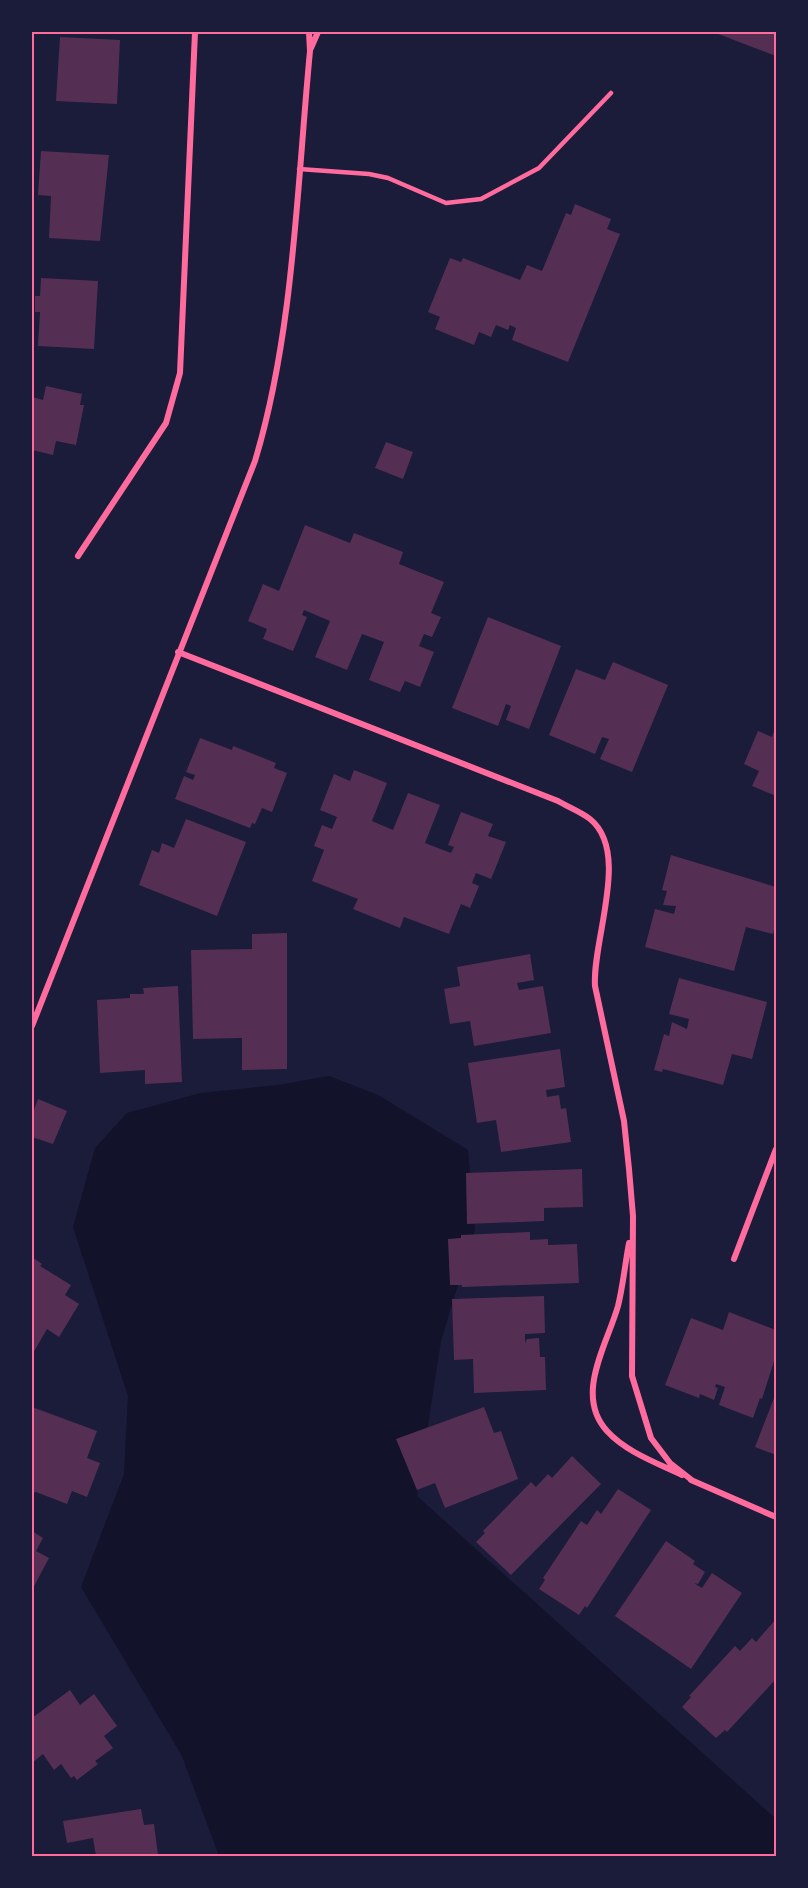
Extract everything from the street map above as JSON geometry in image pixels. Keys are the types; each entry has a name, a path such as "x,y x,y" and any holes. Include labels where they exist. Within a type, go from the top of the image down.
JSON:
{"street":[{"path":"78,556 166,423 180,373 195,32"},
{"path":"32,1026 255,461 266,425 283,343 310,51 309,32"},
{"path":"310,51 318,32"},
{"path":"178,652 558,801 591,820 599,830 607,847 610,865 593,966 595,986 624,1121 633,1216 631,1358 634,1385 651,1438 670,1463 693,1481"},
{"path":"734,1259 777,1149"},
{"path":"633,1216 618,1305 595,1370 592,1388 595,1406 603,1426 616,1439 635,1452 693,1481 777,1517"}],"lane":[{"path":"299,169 369,174 388,178 446,203 481,199 539,168 611,93"}],"shaded area":[{"path":"329,1076 378,1095 468,1150 475,1229 441,1341 417,1496 776,1819 776,1856 219,1856 182,1756 81,1587 124,1474 128,1396 73,1227 95,1148 127,1113 201,1093 278,1085"}],"building":[{"path":"713,32 776,32 776,56"},
{"path":"60,37 120,40 117,104 56,101"},
{"path":"41,151 109,155 100,241 49,238 51,196 38,195"},
{"path":"575,204 611,219 607,229 620,234 568,362 512,340 516,328 510,325 508,330 496,325 491,337 479,332 474,345 435,329 440,317 428,312 450,258 461,262 463,258 520,280 527,265 542,271 566,213 571,215"},
{"path":"41,278 98,281 94,349 38,346 40,312 35,312 35,296 40,296"},
{"path":"46,386 82,394 80,405 84,405 76,445 56,441 53,455 32,450 32,397 43,400"},
{"path":"386,442 413,452 403,479 375,468"},
{"path":"305,525 350,543 354,533 403,552 399,564 444,582 431,613 441,617 432,637 424,634 419,646 434,652 420,687 405,681 400,692 369,680 384,642 362,634 347,670 315,657 330,621 304,610 302,615 307,617 293,651 263,639 267,629 248,621 263,584 279,591"},
{"path":"488,617 561,646 529,729 506,720 511,706 506,704 498,726 452,708"},
{"path":"613,662 668,685 632,772 600,759 609,739 602,737 595,754 549,735 576,669 605,680"},
{"path":"776,726 776,796 752,786 759,771 744,764 758,731 772,737"},
{"path":"200,738 232,750 233,746 276,763 274,768 287,773 272,812 262,808 255,824 252,823 250,828 175,799 184,776 193,780 195,775 186,772"},
{"path":"354,770 387,783 372,821 393,830 408,793 440,805 425,843 451,853 454,847 448,845 461,812 493,824 488,836 506,842 491,879 476,873 472,883 479,886 470,908 461,904 449,934 404,917 400,928 353,909 358,899 312,881 324,850 314,846 322,825 332,829 337,817 320,810 334,774 350,781"},
{"path":"186,819 246,842 217,916 139,885 152,850 159,853 162,843 174,848"},
{"path":"671,855 776,887 776,922 773,934 746,927 734,971 645,947 655,909 674,914 676,906 663,905 667,891 662,890"},
{"path":"287,933 287,1069 242,1070 242,1038 193,1039 191,950 252,949 252,934"},
{"path":"530,954 534,980 517,983 519,990 543,986 551,1033 474,1046 470,1021 450,1024 444,989 460,986 457,967"},
{"path":"679,978 767,1002 752,1059 732,1054 723,1085 663,1069 662,1072 654,1070 664,1034 669,1036 672,1022 687,1029 689,1019 669,1014"},
{"path":"178,986 182,1082 145,1084 145,1070 100,1073 97,1000 130,998 130,994 144,994 143,988"},
{"path":"560,1049 565,1087 546,1090 547,1097 559,1095 561,1109 566,1108 571,1142 501,1152 496,1120 477,1123 468,1063"},
{"path":"38,1099 67,1111 53,1144 32,1137 32,1115"},
{"path":"582,1169 583,1207 544,1208 544,1221 467,1224 466,1173"},
{"path":"530,1232 530,1240 548,1239 548,1245 577,1244 579,1283 462,1287 462,1285 450,1285 448,1239 461,1238 461,1235"},
{"path":"32,1257 42,1264 40,1266 71,1285 65,1295 79,1304 59,1337 47,1329 32,1355"},
{"path":"544,1296 545,1333 525,1334 525,1343 527,1339 539,1338 540,1357 545,1357 546,1390 474,1393 473,1359 454,1360 452,1299"},
{"path":"729,1312 776,1330 776,1355 762,1399 760,1398 753,1418 719,1405 725,1387 716,1384 715,1387 718,1388 714,1400 700,1394 699,1398 665,1385 691,1318 723,1330"},
{"path":"776,1393 776,1455 755,1447"},
{"path":"32,1407 97,1431 87,1458 100,1463 87,1497 72,1491 67,1504 36,1492 32,1493"},
{"path":"484,1407 494,1433 501,1431 518,1479 445,1508 435,1483 417,1490 396,1439"},
{"path":"572,1456 601,1484 511,1575 476,1542 485,1533 483,1531 531,1482 536,1487 548,1474 552,1478"},
{"path":"618,1489 651,1510 587,1608 585,1606 579,1615 539,1589 545,1580 543,1578 581,1521 587,1525 597,1510 601,1514"},
{"path":"32,1531 43,1538 36,1551 49,1558 32,1590"},
{"path":"666,1541 695,1561 693,1564 705,1572 698,1584 694,1583 702,1588 712,1573 742,1593 691,1669 615,1616"},
{"path":"776,1619 776,1679 727,1732 725,1730 716,1738 682,1707 691,1697 689,1696 735,1646 740,1651 752,1638 756,1642"},
{"path":"70,1690 80,1705 94,1694 117,1726 104,1736 113,1748 95,1761 98,1764 77,1780 74,1776 71,1778 61,1764 54,1770 43,1754 32,1763 32,1718"},
{"path":"141,1809 144,1825 154,1824 158,1855 96,1856 93,1838 67,1843 63,1821"}]}
